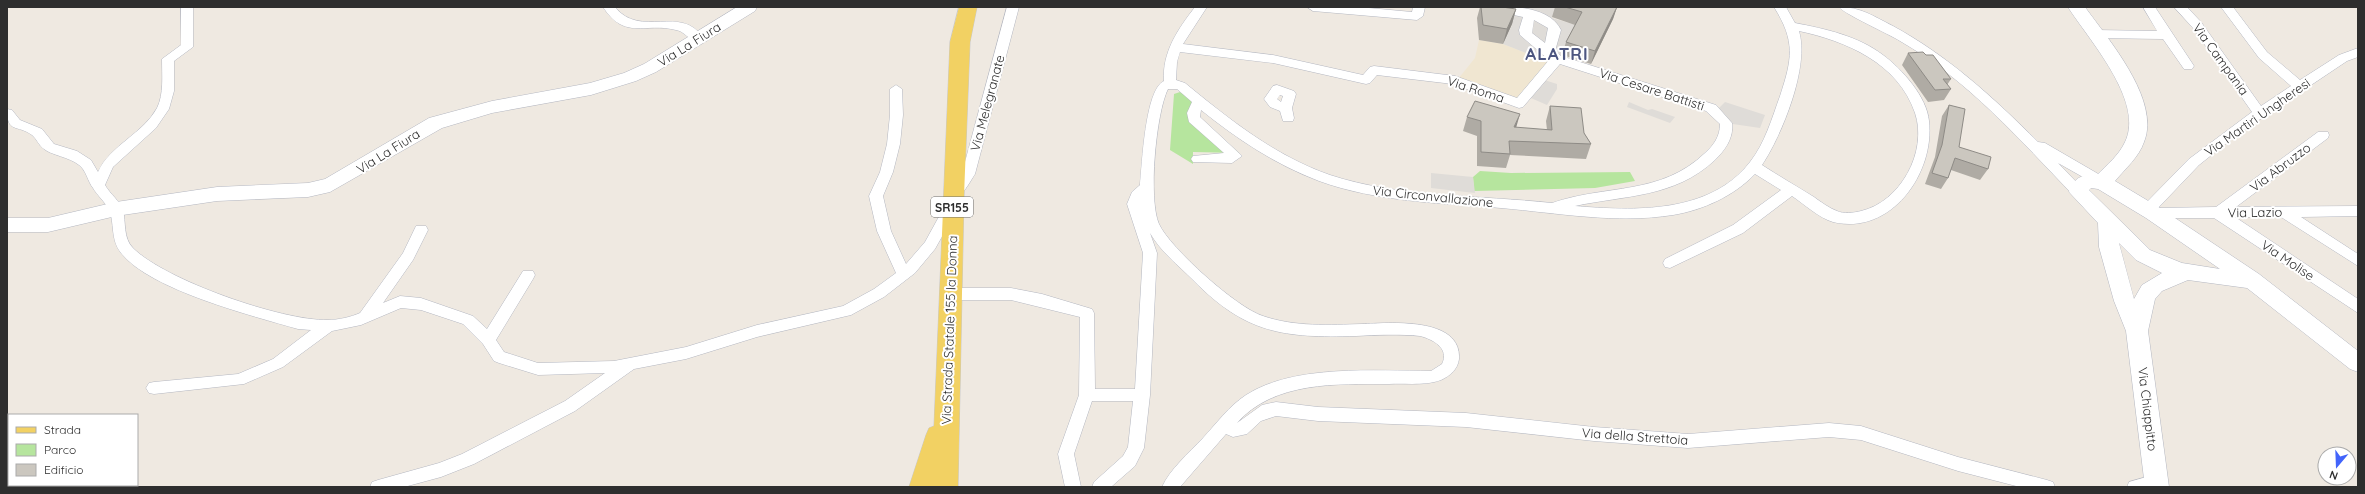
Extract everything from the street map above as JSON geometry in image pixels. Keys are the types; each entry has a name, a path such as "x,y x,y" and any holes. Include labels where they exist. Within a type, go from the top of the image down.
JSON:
{"main road":[{"name":"Via La Fiura","path":"7,226 48,225 116,209 217,194 308,190 330,185 436,123 486,109 591,89 624,79 650,68 748,7"},
{"name":"Via Strada Statale 155 la Donna","path":"922,487 941,471 946,407 952,201 960,42 968,7"},
{"path":"2076,7 2128,87 2138,117 2138,130 2135,141 2125,157 2102,182"},
{"path":"2252,280 2187,272 2164,267 2143,255 2108,222 2079,192 2081,186 2087,181 2102,182 2150,211 2252,280 2358,363"},
{"path":"2108,222 2109,247 2124,301 2137,331"},
{"path":"2137,331 2143,299 2147,290 2168,278 2187,272 2201,264 2206,248"},
{"name":"Via Chiappitto","path":"2137,331 2149,485"}],"street":[{"path":"98,186 108,164 151,125 164,109 168,91 168,59 187,47 187,7"},
{"path":"609,7 616,18 622,22 642,26 681,26 697,38"},
{"name":"Via Melegranate","path":"630,365 686,352 756,331 846,311 858,305 904,274 927,249 968,174 1013,7"},
{"path":"1170,487 1245,404 1256,397 1297,384 1330,380 1431,377 1443,373 1450,365 1452,356 1449,346 1431,333 1394,329 1295,328 1260,322 1246,316 1221,299 1162,242 1148,216 1146,187 1161,89 1170,83 1168,70 1176,46 1201,7"},
{"path":"1313,7 1373,10 1417,16 1419,7"},
{"name":"Via Circonvallazione","path":"1170,83 1181,86 1253,142 1283,159 1330,179 1393,194 1552,208 1581,205 1641,213 1674,210 1696,204 1731,186 1755,167 1772,133 1796,64 1797,53 1792,26 1780,7"},
{"path":"1845,7 1891,30 1949,68 2031,141 2079,192"},
{"path":"2149,7 2166,35 2188,66"},
{"name":"Via Campania","path":"2180,7 2197,25 2259,112"},
{"path":"2226,7 2263,55 2300,86"},
{"path":"1509,10 1538,13 1555,28 1553,55"},
{"name":"Via Cesare Battisti","path":"1538,13 1524,32 1553,55 1712,108 1726,123 1726,135 1710,158 1675,182 1581,205"},
{"path":"1755,167 1835,217 1856,218 1874,213 1896,199 1912,182 1922,144 1923,127 1919,108 1901,80 1879,58 1851,41 1792,26"},
{"path":"2094,34 2166,35"},
{"name":"Via Roma","path":"1176,46 1273,59 1366,80 1374,70 1455,80 1519,104 1553,55"},
{"name":"Via Martiri Ungheresi","path":"2150,211 2194,162 2259,112 2343,58 2358,52"},
{"path":"896,89 898,108 886,178 876,196 884,231 904,274"},
{"path":"1198,159 1232,158 1235,156 1194,119 1193,112 1199,100"},
{"path":"7,113 15,123 37,132 49,147 72,154 86,163 98,186 116,209 119,235 126,250 161,275 196,292 252,311 298,323 328,326 356,321 400,302 421,304 468,320 488,340 498,357 538,369 614,367 630,365"},
{"name":"Via Abruzzo","path":"2218,213 2323,135"},
{"path":"2031,141 2102,182"},
{"path":"1100,487 1129,461 1136,448 1142,395 1150,253 1134,204 1137,196 1146,187"},
{"path":"1670,263 1738,229 1791,190"},
{"name":"Via Lazio","path":"2150,211 2218,213 2358,211"},
{"path":"2284,212 2358,261"},
{"name":"Via Molise","path":"2218,213 2358,307"},
{"path":"366,316 408,256 421,230"},
{"path":"488,340 528,275"},
{"path":"949,294 1011,294 1042,300 1087,313 1087,395 1066,454 1073,487"},
{"path":"154,388 239,380 278,363 328,326"},
{"path":"378,487 441,470 468,460 570,406 630,365"},
{"path":"1087,395 1142,395"},
{"name":"Via della Strettoia","path":"1225,425 1233,430 1242,429 1256,416 1276,409 1318,414 1466,420 1594,434 1688,441 1829,430 1861,433 1958,464 2047,487"}],"shaded area":[{"path":"1510,7 1557,7 1552,18 1576,25 1561,56 1551,63 1503,44 1512,25 1507,23"},
{"path":"1479,40 1503,44 1551,63 1518,102 1458,79 1475,58"},
{"path":"1538,78 1557,84 1557,89 1547,105 1524,95"},
{"path":"1629,102 1648,110 1652,109 1675,117 1670,123 1627,107"},
{"path":"1725,102 1765,115 1760,128 1726,123 1716,111"},
{"path":"1431,173 1473,177 1475,193 1431,188"}],"green space":[{"path":"1180,92 1192,99 1198,120 1239,153 1193,152 1193,164 1170,150 1174,94"},
{"path":"1480,171 1511,173 1630,172 1635,181 1595,188 1474,191 1473,177"}],"building":[{"path":"1481,7 1516,9 1507,29 1483,25"},
{"path":"1565,7 1617,7 1595,51 1566,42 1582,12"},
{"path":"1923,52 1926,55 1933,55 1951,79 1943,79 1951,89 1935,90 1908,53"},
{"path":"1475,101 1520,114 1514,127 1552,130 1550,106 1581,108 1584,133 1591,144 1509,141 1510,154 1481,152 1481,121 1467,117"},
{"path":"1949,105 1965,109 1959,147 1991,157 1988,169 1955,158 1948,178 1932,173 1942,145"}],"district":[{"name":"ALATRI","path":"1557,53"}]}
